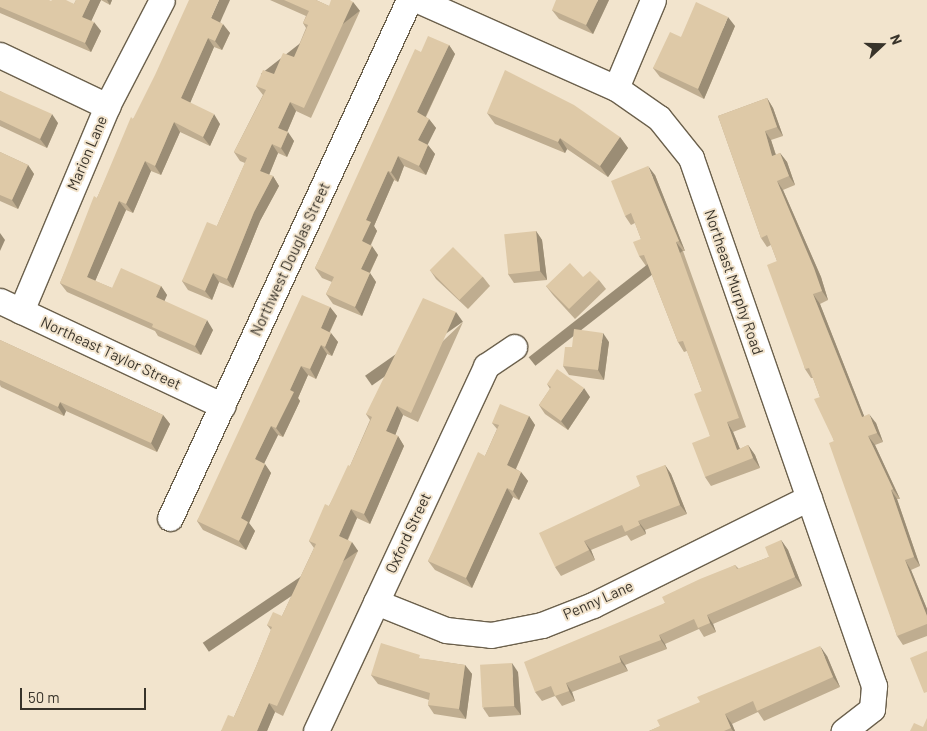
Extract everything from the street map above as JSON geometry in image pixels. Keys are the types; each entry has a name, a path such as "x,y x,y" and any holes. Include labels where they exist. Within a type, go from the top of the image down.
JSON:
{"street":[{"name":"Marion Lane","path":"10,306 107,106 162,0"},
{"name":"Northwest Douglas Street","path":"170,518 409,0"},
{"name":"Northeast Murphy Road","path":"418,0 616,88 659,118 691,158 874,686 872,709 844,731"},
{"path":"616,88 653,0"},
{"path":"0,55 107,106"},
{"name":"Northeast Taylor Street","path":"10,306 222,406"},
{"name":"Oxford Street","path":"316,731 486,366 514,347"},
{"name":"Penny Lane","path":"376,602 446,630 491,635 542,625 593,605 809,498"}],"building":[{"path":"0,0 66,0 74,4 76,0 90,0 82,17 94,22 85,43 0,7"},
{"path":"189,0 219,0 211,18 223,24 215,41 208,38 181,98 214,114 203,137 174,122 155,166 145,161 126,204 119,201 87,277 112,288 121,268 161,286 156,297 207,320 195,346 152,327 153,324 60,283 94,196 97,198 131,117 133,119 155,75"},
{"path":"284,0 316,0 329,6 331,0 350,0 353,2 304,108 290,102 278,128 288,132 281,148 272,144 260,171 273,176 254,212 227,279 213,273 205,291 182,281 207,222 217,226 247,158 234,152 266,90 256,86 263,70 274,74 283,53 294,57 308,25 303,23 309,11"},
{"path":"556,0 598,0 586,25 552,10"},
{"path":"696,2 728,17 698,89 653,68 670,32 681,37"},
{"path":"428,36 449,45 417,112 429,119 418,140 428,145 419,166 398,156 391,172 388,171 366,220 371,222 362,241 372,246 361,269 370,273 355,307 326,294 334,277 315,268 415,49 421,52"},
{"path":"505,70 574,105 620,137 600,166 560,138 558,142 487,113"},
{"path":"0,91 52,114 40,139 0,120"},
{"path":"767,98 777,127 765,131 772,156 780,153 789,176 777,181 822,291 813,294 862,417 869,414 877,433 868,436 893,489 891,490 914,557 905,560 927,616 927,624 897,636 829,443 834,441 814,399 820,397 809,368 805,369 767,265 777,261 767,235 761,238 718,116"},
{"path":"0,152 28,165 12,200 0,195"},
{"path":"648,166 679,241 676,242 739,418 727,422 737,450 748,445 753,458 705,477 692,443 710,436 694,394 702,391 683,341 678,342 644,255 639,256 633,242 641,239 631,213 625,216 611,181"},
{"path":"536,231 540,271 508,274 504,234"},
{"path":"453,247 483,277 459,300 430,270"},
{"path":"570,263 583,277 590,271 599,280 569,309 546,286"},
{"path":"302,295 330,307 321,328 331,333 325,347 321,345 310,369 301,366 290,390 294,392 276,428 271,426 255,459 265,464 241,518 248,522 239,541 197,521"},
{"path":"423,298 456,312 411,413 397,406 386,431 398,436 364,514 351,509 339,536 352,542 277,706 269,703 257,731 221,731 228,715 234,717 255,669 272,627 267,625 273,612 282,616 316,544 309,541 325,504 329,506 348,465 350,466 372,417 366,414"},
{"path":"574,329 603,333 598,370 563,366 565,347 572,347"},
{"path":"0,340 163,415 151,443 60,402 58,407 0,380"},
{"path":"557,369 584,388 561,421 539,405 551,387 547,384"},
{"path":"500,404 529,416 507,465 521,472 513,491 507,488 466,578 428,561 478,452 485,456 499,425 492,423"},
{"path":"665,465 680,505 638,521 640,525 625,532 622,525 584,541 589,550 555,567 539,533 640,486 636,476"},
{"path":"781,540 795,577 707,615 710,623 698,628 694,619 659,635 661,640 619,656 621,662 566,683 569,691 555,696 551,686 535,692 524,662 665,603 662,597 700,579 735,565 737,569 769,557 765,547"},
{"path":"381,643 420,655 419,658 465,665 459,709 428,705 430,693 371,675"},
{"path":"820,646 833,677 757,711 753,701 725,714 731,728 724,731 649,731 660,726 657,720 700,702 697,697"},
{"path":"927,651 927,692 924,693 910,658"},
{"path":"512,663 514,706 482,708 480,665"},
{"path":"927,718 927,731 910,731 914,723 923,727"}]}
